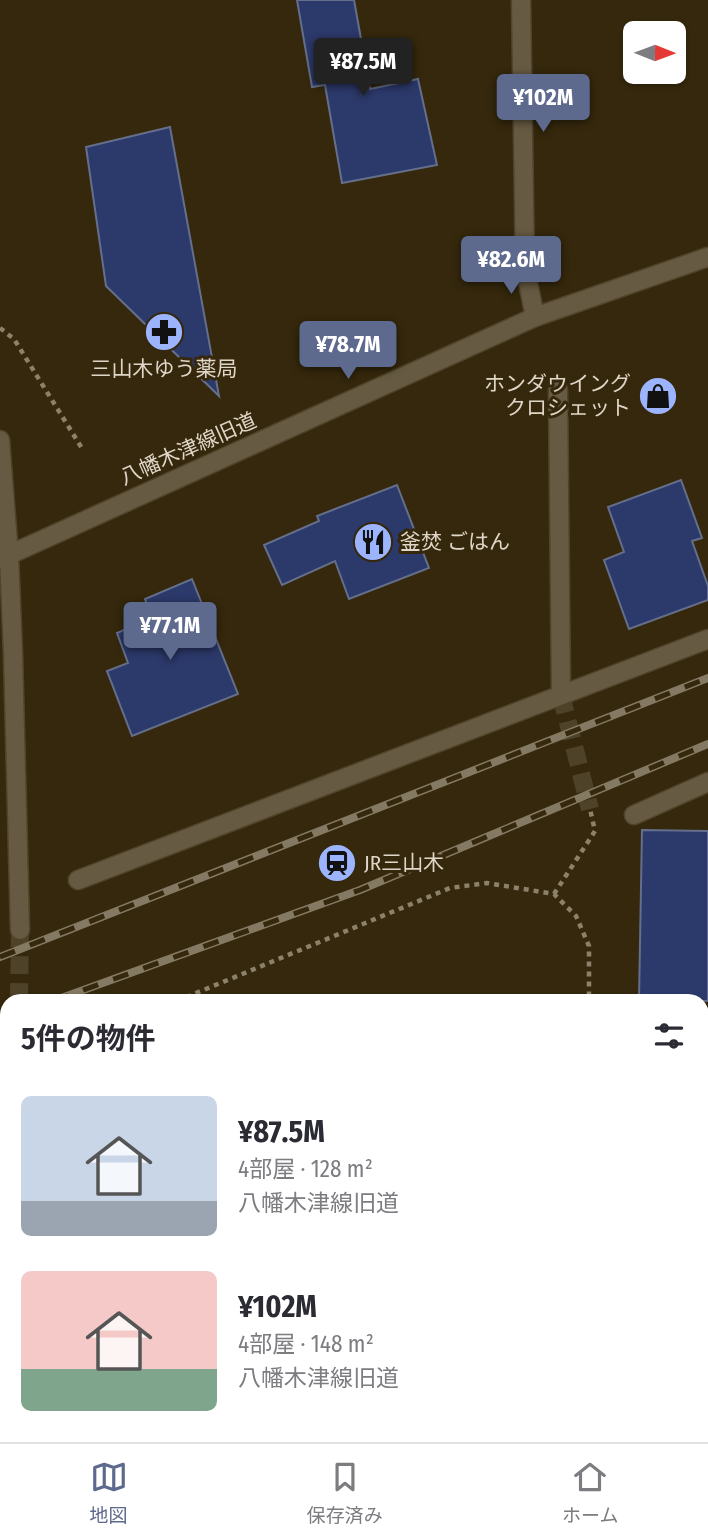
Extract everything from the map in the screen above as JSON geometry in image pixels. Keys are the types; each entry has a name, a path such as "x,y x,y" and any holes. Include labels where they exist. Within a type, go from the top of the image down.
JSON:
{"street":[{"path":"521,0 525,268 535,317"},
{"name":"八幡木津線旧道","path":"5,558 107,509 333,410 535,317 708,257"},
{"path":"558,390 561,695"},
{"path":"0,440 5,558 13,653 20,930"},
{"path":"78,880 708,639"},
{"path":"634,815 708,782"}],"path":[{"path":"0,328 14,339 83,450"},
{"path":"554,894 595,831 590,809"},
{"path":"194,994 450,888 487,883 554,894 576,916 589,946 589,994"}],"building":[{"path":"297,0 354,0 370,89 418,79 437,165 342,183 325,85 312,87"},
{"path":"170,127 219,396 106,286 86,147"},
{"path":"681,480 702,538 692,541 708,586 708,600 629,629 604,560 624,552 608,507"},
{"name":"釜焚 ごはん","path":"397,485 429,568 349,599 335,561 282,585 264,545 319,521 317,516"},
{"path":"192,579 238,694 132,736 107,671 128,663 117,633 152,618 145,599"},
{"path":"642,830 708,831 708,994 639,994"}],"tunnel":[{"path":"561,695 590,809"},
{"path":"19,994 20,930"}],"railway":[{"path":"0,957 708,678"},
{"path":"72,994 360,890 708,744"}],"place":[{"name":"三山木ゆう薬局","path":"164,332"},
{"name":"ホンダウイング クロシェット","path":"658,396"},
{"name":"釜焚 ごはん","path":"373,542"},
{"name":"JR三山木","path":"337,863"}]}
